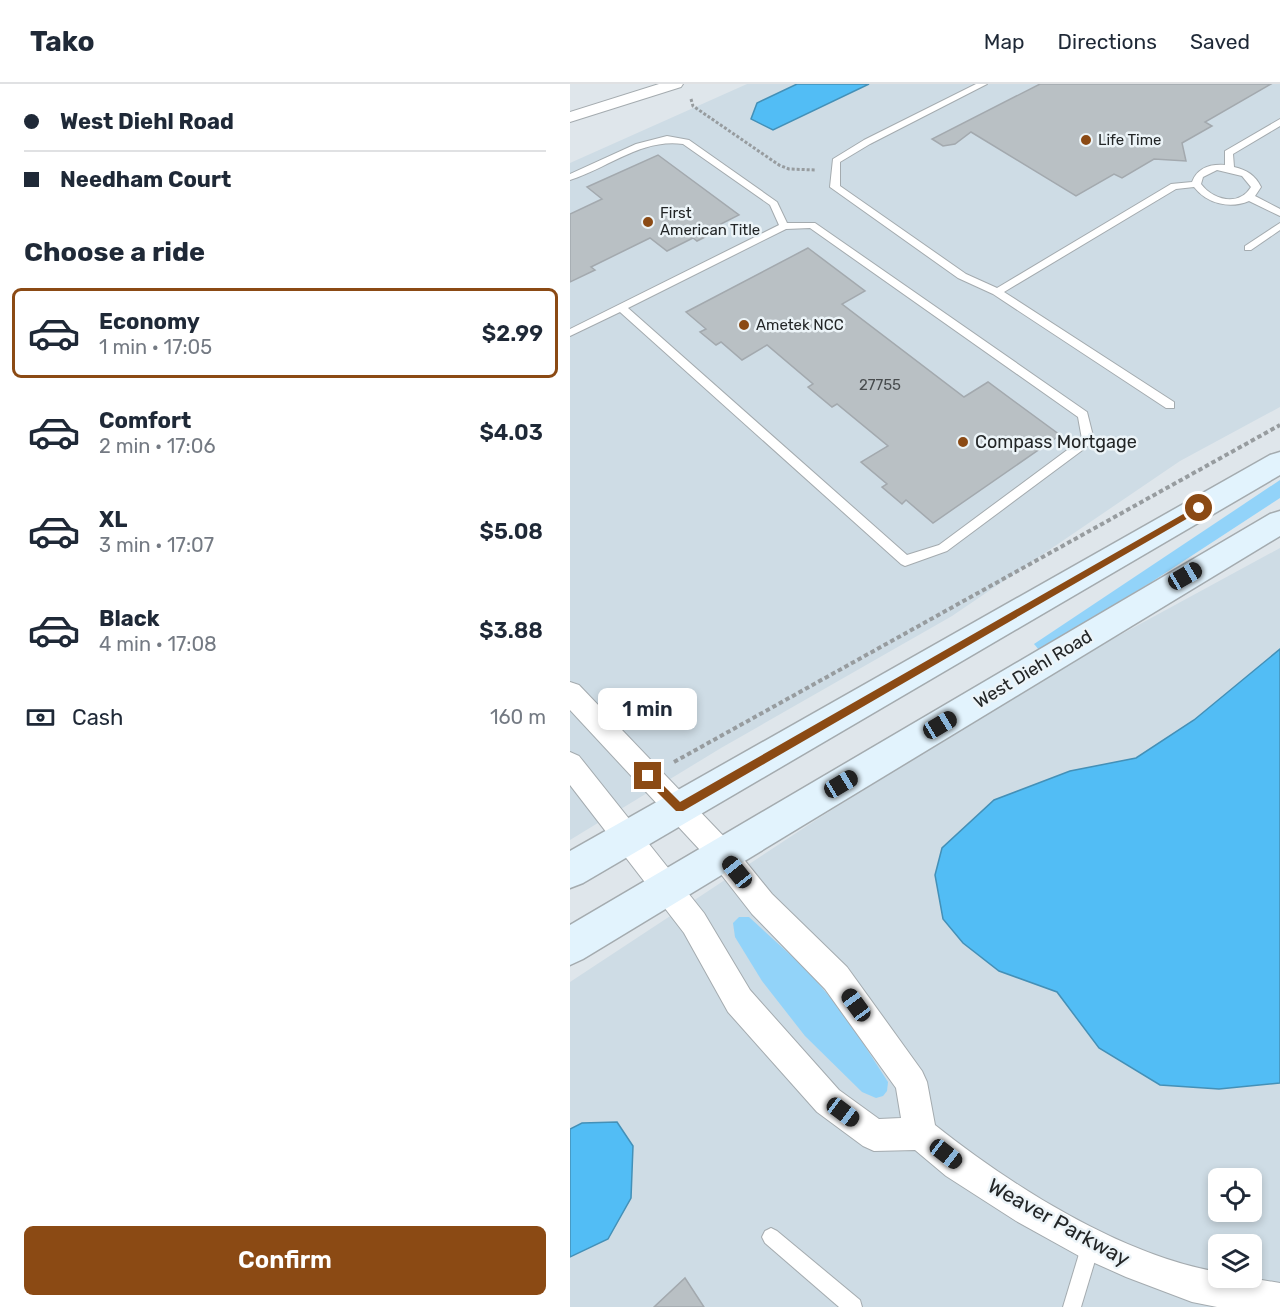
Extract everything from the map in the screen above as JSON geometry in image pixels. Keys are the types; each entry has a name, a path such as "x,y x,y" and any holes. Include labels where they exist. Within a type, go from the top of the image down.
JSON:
{"street":[{"path":"570,117 675,84"},
{"path":"570,871 1280,462"},
{"name":"West Diehl Road","path":"570,946 1280,522"},
{"path":"570,693 723,855 762,904 836,978 911,1082 920,1134 874,1135 828,1101 739,1001 694,922 570,765"},
{"name":"Weaver Parkway","path":"920,1134 958,1164 1091,1244 1192,1285 1280,1301"}],"lane":[{"path":"983,84 867,142 836,161 835,187 962,276 997,292 1170,405"},
{"path":"1230,168 1228,153 1280,122"},
{"path":"570,177 639,146 667,139 686,142 774,204 783,226"},
{"path":"1218,167 1230,168 1251,177 1255,183 1254,193 1250,197 1243,200 1223,201 1205,195 1196,184 1201,172 1218,167"},
{"path":"997,292 1174,186 1196,184"},
{"path":"1250,197 1280,213"},
{"path":"570,333 783,226 812,225 1083,415 1088,440 943,548 905,561 621,308"},
{"path":"1248,248 1280,226"},
{"path":"771,1237 853,1307"},
{"path":"1072,1307 1091,1244"}],"path":[{"path":"692,97 690,100 693,106 768,159 789,169 822,170"},
{"path":"648,776 1280,425"}],"shaded area":[{"path":"747,84 1280,84 1280,407 1180,461 952,616 721,748 570,840 570,163"},
{"path":"797,84 869,84 773,130 751,119 757,103"},
{"path":"1280,480 1280,498 1150,583 1039,650 1034,644"},
{"path":"1280,548 1280,1307 570,1307 570,982 822,816 1061,667"},
{"path":"1280,649 1280,1083 1219,1089 1160,1085 1099,1048 1057,992 999,971 963,943 943,919 935,875 942,848 994,800 1070,771 1136,758 1194,720"},
{"path":"739,917 749,917 807,970 845,1015 888,1082 887,1091 883,1096 876,1098 862,1092 805,1036 762,981 735,937 733,923"},
{"path":"617,1122 633,1146 631,1198 608,1239 570,1257 570,1129 582,1123"}],"building":[{"name":"Life Time","path":"1040,84 1271,84 1205,122 1212,126 1182,143 1186,161 1154,159 1122,178 1114,174 1076,196 971,132 955,144 943,146 932,139"},
{"name":"First American Title","path":"658,155 739,215 713,228 717,231 697,241 693,238 667,251 650,238 591,267 595,270 570,282 570,214 602,199 587,187"},
{"path":"808,248 865,291 842,304 964,397 988,382 1060,435 933,523 906,500 902,504 882,487 887,484 861,462 888,446 837,404 832,407 808,387 813,384 767,345 742,360 721,342 716,345 700,332 706,329 686,312"},
{"path":"685,1278 704,1307 654,1307"}],"place":[{"name":"Life Time","path":"1086,140"},
{"name":"First American Title","path":"648,222"},
{"name":"Ametek NCC","path":"744,325"},
{"name":"Compass Mortgage","path":"963,442"}],"route":[{"path":"648,776 680,808 1199,508"}]}
